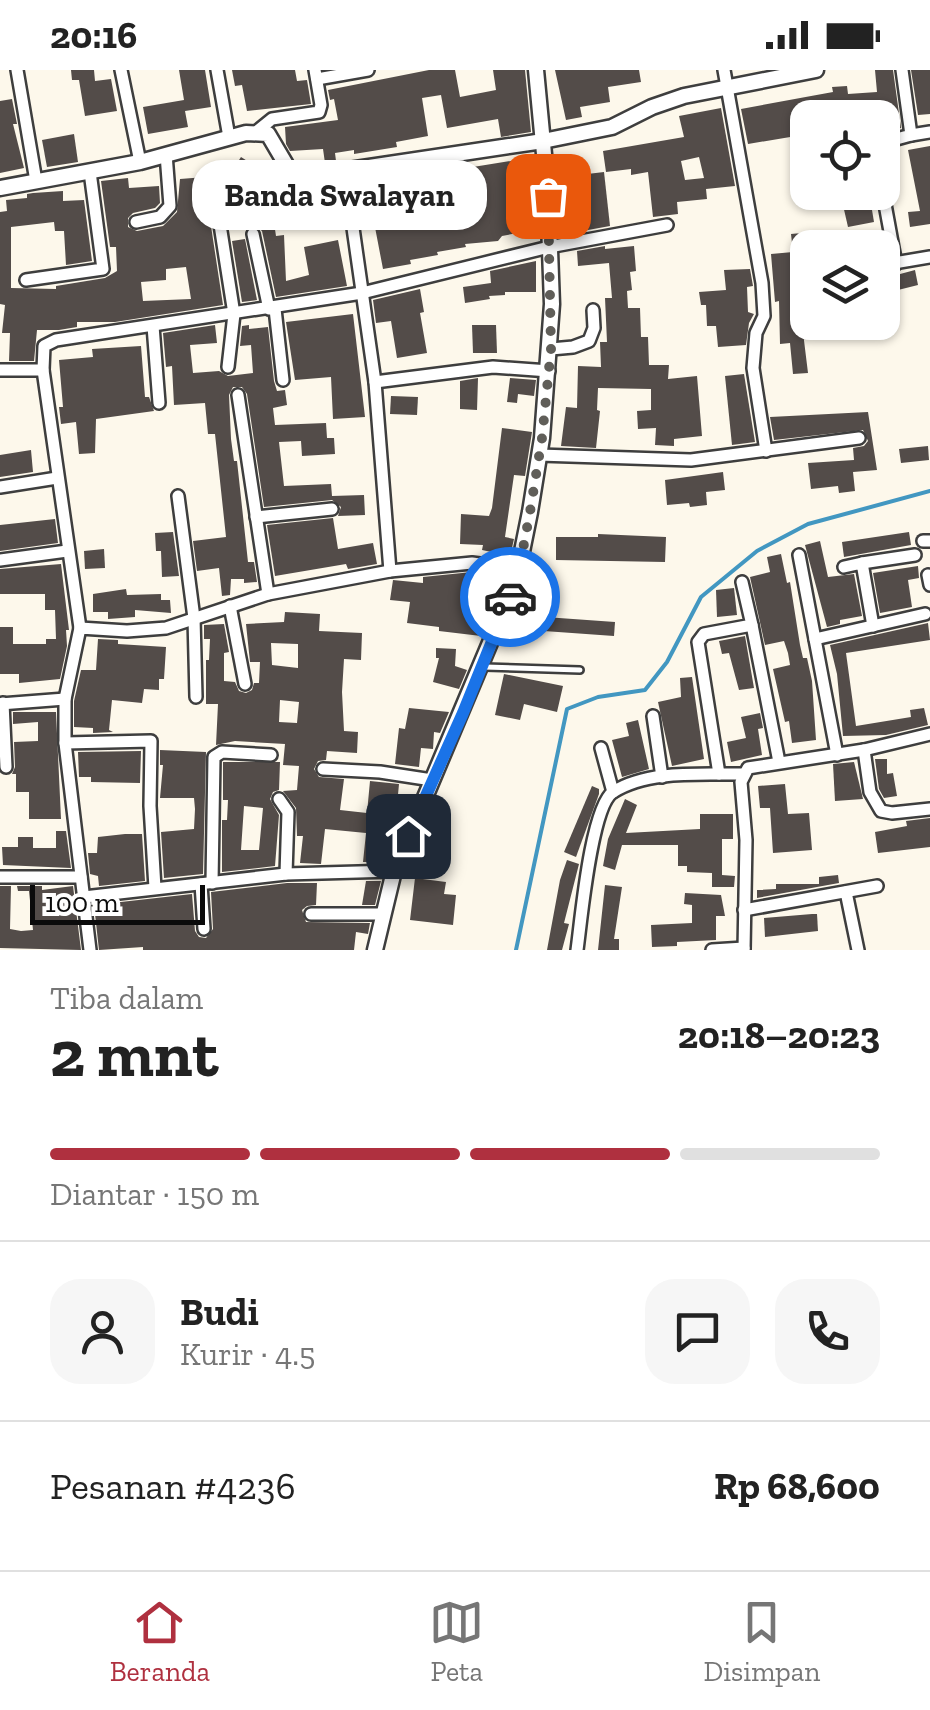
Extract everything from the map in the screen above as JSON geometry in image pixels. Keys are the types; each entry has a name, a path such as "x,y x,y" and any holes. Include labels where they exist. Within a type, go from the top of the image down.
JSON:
{"street":[{"path":"17,70 36,182"},
{"path":"122,70 140,162"},
{"path":"216,70 229,137"},
{"path":"0,188 140,162 256,132 272,120 319,112 316,75 368,70"},
{"path":"375,950 394,872 519,570 539,455 551,349 549,248 536,70"},
{"path":"724,70 762,283 764,316 756,333 754,368 766,450"},
{"path":"902,70 910,135"},
{"path":"256,132 272,138 288,168 299,174 345,172 612,127 652,106 684,96 812,71"},
{"path":"900,138 930,132"},
{"path":"136,222 160,217 170,206 166,154"},
{"path":"26,280 103,268 90,172"},
{"path":"345,172 375,382 390,571"},
{"path":"218,212 234,314 228,367"},
{"path":"90,950 65,743 65,699 80,628 43,370 44,346 48,342 362,293 549,248 667,225"},
{"path":"253,234 272,309 284,380"},
{"path":"900,262 930,258"},
{"path":"551,349 589,341 594,328 593,310"},
{"path":"153,326 159,403"},
{"path":"375,382 493,367 549,371"},
{"path":"0,370 43,370"},
{"path":"238,395 268,594"},
{"path":"539,455 692,460 859,438"},
{"path":"0,488 58,478"},
{"path":"178,496 194,618 196,697"},
{"path":"256,518 332,509"},
{"path":"0,560 67,551"},
{"path":"799,555 838,754"},
{"path":"844,566 915,555"},
{"path":"80,628 150,631 268,594 390,571 462,563 519,570"},
{"path":"862,563 872,626"},
{"path":"742,582 778,762"},
{"path":"230,606 245,684"},
{"path":"815,639 925,614"},
{"path":"719,774 698,642 704,634 752,625"},
{"path":"6,767 1,703 65,699"},
{"path":"653,716 662,777"},
{"path":"712,950 744,949 746,840 741,792 748,768 864,750 930,734"},
{"path":"65,743 151,741 155,888"},
{"path":"602,748 613,792"},
{"path":"864,750 870,792 881,811 892,814 930,809"},
{"path":"204,930 214,757 222,752 271,755"},
{"path":"322,769 432,780"},
{"path":"577,950 594,836 604,803 613,792 662,777 744,774"},
{"path":"279,798 288,812 286,874"},
{"path":"84,897 286,874 394,872"},
{"path":"0,877 81,876"},
{"path":"744,910 877,886"},
{"path":"846,892 858,950"},
{"path":"311,914 383,914"}],"lane":[{"path":"482,667 580,670"}],"building":[{"path":"71,70 94,70 95,81 111,79 117,111 85,116 79,80 72,80"},
{"path":"179,70 205,70 211,107 185,111 188,127 148,134 143,107 184,100"},
{"path":"232,70 295,70 297,81 307,80 311,104 247,111 242,85 235,86"},
{"path":"429,70 455,70 460,97 496,90 493,70 525,70 531,132 501,137 498,119 447,128 441,95 422,98 428,136 396,142 397,147 335,153 336,161 325,163 323,149 290,151 286,144 285,127 338,120 328,90"},
{"path":"555,70 639,70 641,82 608,87 610,102 580,107 582,117 566,120"},
{"path":"875,70 893,70 897,100 790,100 790,137 748,144 741,109 833,92 832,87 847,86 848,94 877,92"},
{"path":"911,70 930,70 930,114 918,115"},
{"path":"12,99 17,124 13,124 24,168 0,173 0,101"},
{"path":"721,108 735,186 706,189 707,199 677,202 678,214 653,217 648,172 606,172 603,151 684,137 679,116","holes":["699,157 704,178 685,180 681,161"]},
{"path":"74,134 78,162 47,167 42,140"},
{"path":"930,146 930,224 910,227 908,212 920,211 908,150"},
{"path":"241,157 265,172 247,201 279,196 282,215 273,216 276,236 284,235 286,281 309,275 304,247 338,240 347,286 276,297 262,231 255,225 247,227 242,191 226,180"},
{"path":"517,160 523,190 535,188 539,229 502,236 498,241 465,244 466,247 410,260 411,264 383,269 374,222 366,224 360,186 400,179 407,221 449,210 442,172"},
{"path":"604,172 610,226 577,232 571,176"},
{"path":"218,176 220,203 211,205 209,213 223,305 37,330 34,361 9,361 10,333 2,333 5,305 0,304 0,212 7,211 6,200 63,191 63,201 84,200 92,261 66,265 64,231 55,231 54,222 11,227 11,288 56,289 105,278 117,271 116,247 110,247 101,181 128,178 129,188 159,186 160,203 128,218 128,227 137,231 163,226 177,212 180,179","holes":["186,267 191,299 143,301 141,282 166,280 166,269"]},
{"path":"844,210 872,210 874,222 848,227"},
{"path":"245,239 257,300 242,302 232,241"},
{"path":"634,246 636,271 630,272 628,308 640,308 641,337 648,337 649,365 669,365 668,379 697,376 702,436 674,439 674,446 655,445 656,428 638,429 637,411 651,410 651,389 598,388 596,448 561,446 566,407 577,408 578,366 601,367 600,342 607,342 605,298 612,298 609,263 578,266 577,251"},
{"path":"790,252 790,340 804,340 808,373 793,374 790,343 780,344 779,301 775,302 771,254"},
{"path":"536,261 536,292 505,292 465,303 463,287 491,283 490,271"},
{"path":"750,269 753,286 747,287 748,312 754,314 746,345 718,347 716,326 707,326 706,305 701,305 699,292 726,290 724,270"},
{"path":"915,270 918,285 900,290 900,274"},
{"path":"420,289 427,353 397,358 391,321 376,323 373,300"},
{"path":"353,314 365,417 333,419 331,377 295,380 286,322"},
{"path":"215,325 217,343 190,345 193,373 253,373 251,345 240,346 242,326 268,327 274,381 277,391 285,390 287,405 273,408 275,425 326,423 327,438 334,438 335,454 302,456 301,441 279,442 284,486 331,484 332,496 364,495 365,515 338,516 341,507 332,500 264,507 247,394 242,387 233,387 229,395 231,439 248,562 254,562 257,582 231,579 230,595 222,596 219,568 197,571 193,541 226,537 215,434 208,434 205,403 174,405 172,366 166,367 163,333"},
{"path":"472,325 496,325 497,353 473,353"},
{"path":"141,346 145,397 149,397 154,411 96,419 95,453 79,454 76,422 61,424 59,360 93,357 92,349"},
{"path":"744,374 755,442 732,445 725,376"},
{"path":"478,378 477,410 460,409 460,381"},
{"path":"510,378 536,380 534,396 518,394 517,403 507,402"},
{"path":"391,396 418,397 417,415 390,414"},
{"path":"868,412 877,470 853,472 855,491 839,493 838,486 811,489 808,463 854,460 853,448 868,441 863,430 774,440 770,417"},
{"path":"502,428 532,432 525,476 514,475 505,537 514,539 510,556 482,550 483,545 460,544 461,514 489,516 492,508"},
{"path":"928,446 929,460 901,463 899,449"},
{"path":"31,450 33,472 0,477 0,455"},
{"path":"723,472 725,490 706,492 707,505 667,505 665,480"},
{"path":"333,518 338,549 373,543 377,564 348,569 346,564 275,576 267,525"},
{"path":"55,519 58,543 0,551 0,525"},
{"path":"173,532 179,576 162,577 161,551 156,551 155,533"},
{"path":"909,532 911,545 844,557 842,542"},
{"path":"556,537 666,537 665,562 556,560"},
{"path":"820,541 828,577 854,574 862,616 827,627 805,545"},
{"path":"104,549 105,568 85,569 84,551"},
{"path":"781,554 787,583 790,582 803,658 807,658 812,681 816,740 792,743 773,669 790,665 788,653 784,641 765,645 750,577 770,572 767,557"},
{"path":"61,564 69,630 60,679 19,683 19,674 0,674 0,627 13,627 13,644 46,644 46,639 56,639 55,610 45,610 45,594 0,594 0,569"},
{"path":"918,566 919,578 908,580 912,607 880,613 873,573"},
{"path":"472,572 506,577 496,586 480,582 479,607 493,608 481,636 407,623 410,602 390,600 393,580 423,583 423,577"},
{"path":"734,588 737,615 717,617 716,590"},
{"path":"126,589 127,595 161,594 161,600 170,600 171,613 135,610 135,617 108,619 108,612 93,612 93,594"},
{"path":"285,612 320,614 319,631 362,633 361,660 344,659 342,692 344,731 358,732 357,753 327,751 326,760 318,761 314,769 319,777 344,779 340,810 367,813 370,781 399,784 393,847 386,862 363,862 366,833 325,829 321,864 300,863 303,836 297,836 296,808 283,791 297,790 299,766 283,765 285,744 235,741 216,745 218,704 206,704 210,639 204,639 204,625 224,624 229,652 224,653 224,681 235,682 239,691 246,693 254,683 259,683 260,662 250,662 246,624 284,622","holes":["271,643 298,644 298,668 272,665","280,700 299,702 297,723 279,722"]},
{"path":"545,617 615,622 614,636 544,631"},
{"path":"928,623 930,640 846,653 856,726 911,717 910,710 924,708 928,725 886,735 843,736 830,645"},
{"path":"745,636 754,688 739,690 729,653 722,654 719,641"},
{"path":"98,639 166,647 164,679 159,679 159,690 144,689 142,703 112,700 109,730 113,732 93,733 93,728 74,727 74,701 81,670 96,670"},
{"path":"436,648 456,649 455,666 467,670 459,689 433,682 439,658"},
{"path":"504,674 563,686 557,712 524,704 520,720 495,715"},
{"path":"692,677 704,759 672,766 658,702 681,697 680,678"},
{"path":"409,708 449,712 440,733 434,732 433,749 421,748 419,767 395,764 399,728 405,729"},
{"path":"13,712 56,712 61,819 29,819 29,792 16,792 16,774 12,774 14,742 38,741 38,722 13,724"},
{"path":"760,713 762,755 731,762 727,742 746,738 741,717"},
{"path":"638,720 649,769 622,777 612,740 629,736 626,723"},
{"path":"160,750 206,752 203,874 164,878 161,832 194,829 195,809 194,798 160,798"},
{"path":"141,751 140,783 91,782 91,777 79,777 78,752"},
{"path":"875,759 887,759 887,774 893,773 897,796 884,798"},
{"path":"223,762 280,762 279,790 270,799 279,815 275,866 222,872 222,820 227,820 228,800 223,800","holes":["244,806 263,808 259,850 241,850"]},
{"path":"854,762 863,799 835,801 833,764"},
{"path":"785,784 788,814 809,813 812,850 773,853 770,808 760,808 758,786"},
{"path":"592,786 599,789 599,794 576,857 564,852"},
{"path":"625,799 637,805 626,833 700,829 700,814 733,814 733,839 722,839 722,875 735,876 734,887 712,887 712,873 687,872 687,866 678,866 678,845 622,845 615,870 603,866 608,839"},
{"path":"930,818 930,847 878,853 875,832 907,826 906,821"},
{"path":"56,831 66,831 71,868 3,865 2,847 18,847 18,837 33,837 33,848 56,848"},
{"path":"142,834 145,881 99,886 98,876 90,874 88,853 97,853 98,837"},
{"path":"425,845 448,849 445,864 422,860"},
{"path":"567,860 579,864 564,923 569,924 562,950 547,950 560,880"},
{"path":"838,875 839,883 757,898 757,890 776,889 776,884 819,884 819,877"},
{"path":"415,878 446,882 444,894 456,895 453,925 410,920"},
{"path":"366,881 381,881 375,905 362,905"},
{"path":"317,883 316,905 302,910 306,922 370,923 368,934 356,932 354,950 99,950 94,905 192,894 195,931 206,938 213,929 211,892"},
{"path":"605,885 622,887 614,939 619,939 619,950 598,950"},
{"path":"0,886 11,886 10,929 21,931 33,930 29,891 18,891 17,886 42,886 42,890 73,886 81,950 0,948"},
{"path":"685,893 721,895 725,916 716,916 716,940 652,947 651,925 692,923 692,905 684,904"},
{"path":"817,914 818,931 765,937 764,918"}],"waterway":[{"path":"516,950 567,709 598,697 645,690 667,662 701,597 757,551 808,524 930,491"}],"way so far":[{"path":"510,597 530,512 551,349 548,196"}],"place":[{"name":"Banda Swalayan","path":"548,196"}],"route":[{"path":"408,836 510,597"}]}
